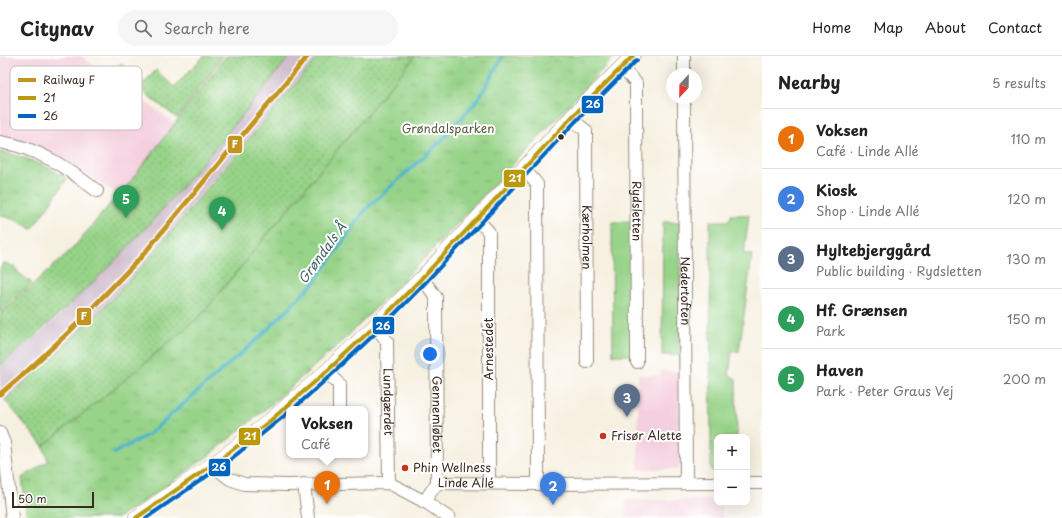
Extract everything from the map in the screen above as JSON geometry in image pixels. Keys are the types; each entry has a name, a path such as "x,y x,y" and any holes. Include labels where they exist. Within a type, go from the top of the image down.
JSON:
{"main road":[{"path":"287,406 375,326 422,278 571,118 633,56"},
{"path":"136,518 212,465 286,407"}],"street":[{"path":"684,56 684,68"},
{"name":"Rydsletten","path":"621,67 636,83 637,362"},
{"name":"Nedertoften","path":"684,104 686,483"},
{"name":"Kærholmen","path":"571,118 586,131 587,362"},
{"path":"0,142 23,147 66,167 97,191"},
{"path":"524,169 537,184 538,484"},
{"name":"Arnestedet","path":"477,219 489,232 489,483"},
{"name":"Gennemløbet","path":"422,278 436,297 437,483"},
{"name":"Lundgærdet","path":"375,326 387,341 389,483"},
{"path":"326,372 339,384 339,406"},
{"path":"0,433 4,443 12,518"},
{"name":"Linde Allé","path":"212,465 230,479 244,484 389,483 424,502 437,483 714,483"},
{"path":"750,483 762,483"},
{"path":"304,484 308,518"},
{"path":"424,502 449,518"}],"shaded area":[{"path":"0,56 81,56 95,66 10,66 10,130 142,130 142,100 174,123 120,196 78,168 51,156 0,138"},
{"path":"291,56 318,56 111,299 56,354 4,400 0,396 0,367 58,317 141,234"},
{"path":"660,371 679,371 680,469 638,469 638,375 660,375"},
{"path":"626,500 714,500 714,506 722,506 722,518 626,518"}],"green space":[{"path":"204,56 223,56 177,118 142,91 142,83 143,84 156,70 174,87"},
{"path":"226,56 290,56 217,146 141,233 72,302 0,366 0,315 73,248 111,203 117,199"},
{"path":"319,56 415,56 201,315 43,446 5,400 56,354 111,300 148,259"},
{"name":"Grøndalsparken","path":"415,56 615,56 420,263 348,336 274,402 207,457 118,518 27,518 22,478 48,461 43,446 201,315"},
{"path":"0,152 35,162 51,169 67,179 32,229 15,220 0,215"},
{"path":"731,215 749,215 744,254 752,255 739,352 732,351 729,375 736,379 737,434 714,434 714,472 711,470 710,221 730,221"},
{"path":"631,221 632,355 613,355 612,223"},
{"path":"663,222 680,222 680,355 662,355"},
{"path":"3,262 15,267 18,272 32,283 0,313 0,270"}],"waterway":[{"name":"Grøndals Å","path":"114,453 149,434 261,336 312,285 366,209 440,142 479,98 503,56"}],"rail line":[{"name":"F","path":"0,394 69,332 142,256 308,56"}],"transit line":[{"name":"21","path":"287,406 375,326 422,278 571,118 633,56"},
{"name":"26","path":"296,406 379,330 426,282 575,122 637,60"},
{"name":"21","path":"136,518 222,458 286,407"},
{"name":"26","path":"146,518 226,463 286,414"}],"place":[{"name":"Haven","path":"126,218"},
{"name":"Hf. Grænsen","path":"222,230"},
{"name":"Hyltebjerggård","path":"627,417"},
{"name":"Frisør Alette","path":"603,436"},
{"name":"Phin Wellness","path":"405,468"},
{"name":"Voksen","path":"327,504"},
{"name":"Kiosk","path":"553,505"}]}
